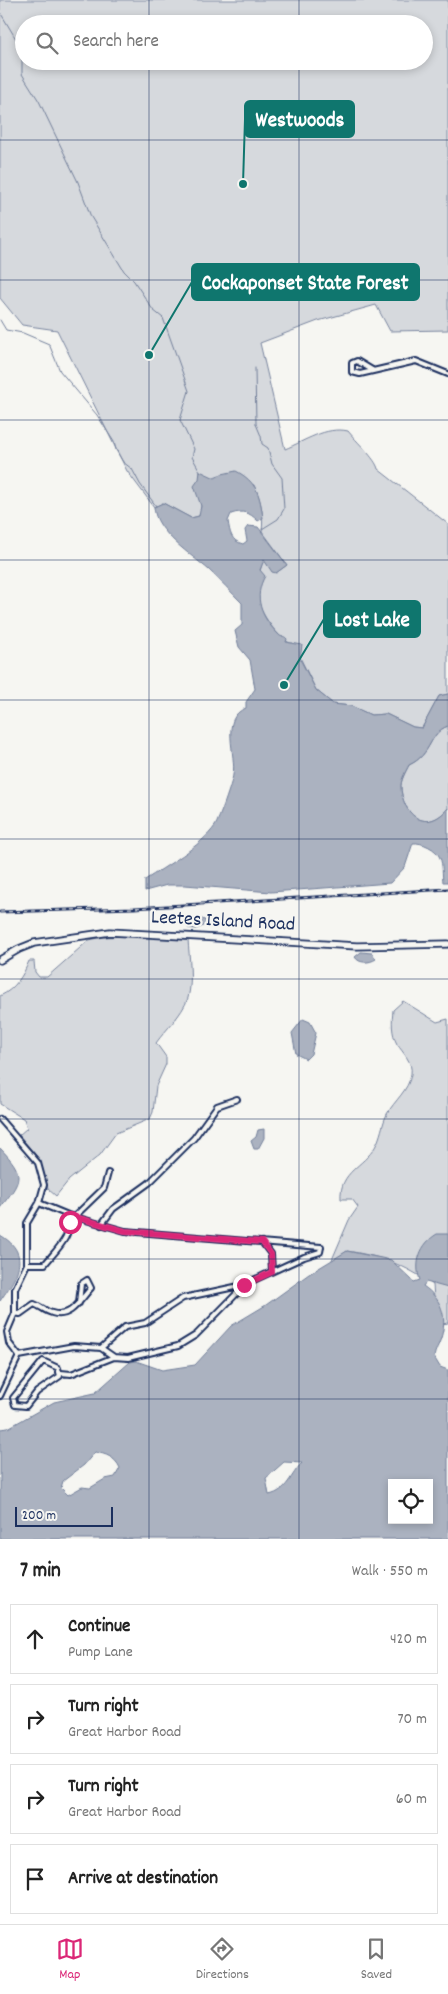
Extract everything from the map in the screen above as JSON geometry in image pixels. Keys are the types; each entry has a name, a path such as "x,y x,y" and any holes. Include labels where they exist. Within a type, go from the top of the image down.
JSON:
{"main road":[{"name":"Leetes Island Road","path":"0,960 34,944 110,932 357,946 448,944"}],"street":[{"path":"372,370 359,361 351,365 354,373 360,374 416,361 448,374"},
{"path":"101,1225 113,1209 149,1183 194,1138 217,1106 237,1099"},
{"path":"0,1119 38,1163 44,1185 40,1203 27,1223 27,1264 15,1289 15,1313 7,1332 7,1339 19,1356"},
{"path":"74,1217 104,1188 108,1173"},
{"path":"40,1203 74,1217 125,1231 321,1247 320,1252 304,1256 244,1285 183,1298 144,1323 125,1327 101,1348"},
{"path":"27,1264 45,1264 70,1228 68,1215"},
{"path":"262,1242 271,1254 272,1272"},
{"path":"15,1313 20,1314 34,1304 50,1312 61,1314 74,1310 91,1288 87,1280 81,1284 79,1303"},
{"path":"19,1356 74,1346 101,1348 119,1359 178,1346 188,1341 244,1285"},
{"path":"38,1353 44,1361 58,1368 61,1373"},
{"path":"0,1396 19,1356"},
{"path":"44,1361 12,1398 15,1406 26,1406 38,1392 61,1373 71,1374 114,1357"}],"shaded area":[{"path":"0,0 448,0 448,330 390,331 376,305 318,321 260,343 285,449 324,432 348,431 370,455 378,469 448,524 448,694 439,696 422,728 413,727 386,714 371,715 351,706 333,704 316,690 293,643 279,635 262,610 258,594 258,582 264,559 276,573 287,565 262,531 263,519 254,485 222,474 211,478 200,471 201,506 199,516 191,518 163,503 154,507 127,471 57,330 22,325 0,298"},
{"path":"200,471 215,478 222,474 236,471 249,480 256,490 263,518 258,521 246,513 231,514 228,521 230,533 236,541 243,544 247,541 245,530 248,526 258,527 287,565 276,573 272,572 264,560 260,570 265,576 261,584 259,599 263,614 279,635 287,639 286,642 302,645 300,659 316,690 333,704 351,706 371,715 386,714 413,727 422,728 439,696 448,694 448,726 437,734 427,750 417,760 409,765 401,785 406,807 417,818 432,820 440,816 448,808 448,882 443,882 441,860 436,852 425,845 413,843 405,867 390,883 271,892 167,885 145,891 145,880 192,848 215,826 233,775 231,728 233,720 238,713 246,708 246,702 255,689 250,660 239,647 235,631 242,625 242,603 209,570 167,534 156,516 154,507 163,503 191,518 199,516 201,506 194,486 199,479"},
{"path":"448,726 448,808 440,816 432,820 417,818 406,807 403,798 401,782 403,776 409,765 427,750 433,739 442,729"},
{"path":"202,919 211,923 196,929 188,928 189,922"},
{"path":"127,936 188,939 190,976 188,998 178,1016 156,1043 166,1057 166,1064 156,1086 153,1112 150,1119 116,1133 100,1155 69,1180 56,1196 48,1189 40,1160 19,1135 27,1128 24,1119 0,1104 0,996 18,982 29,961 34,961 35,972 39,977 47,977 89,940"},
{"path":"361,952 372,953 376,959 368,962 359,961 355,957"},
{"path":"403,1001 437,1022 448,1019 448,1323 436,1325 433,1285 413,1272 392,1262 347,1251 331,1262 349,1220 358,1207 352,1199 341,1199 341,1190 344,1182 375,1147 387,1114 410,1080 410,1066 397,1044 392,1027 393,1010"},
{"path":"303,1019 310,1022 316,1033 311,1054 306,1059 296,1054 292,1033"},
{"path":"264,1129 264,1138 258,1149 254,1149 251,1141 256,1137 258,1130"},
{"path":"0,1148 14,1165 18,1178 13,1191 0,1208"},
{"path":"437,1234 448,1234 448,1288 426,1282 423,1286 438,1302 444,1322 434,1357 440,1367 448,1370 448,1539 0,1539 0,1429 8,1428 54,1402 95,1393 130,1362 136,1361 162,1370 195,1365 231,1326 347,1251 391,1260 414,1282 420,1280 418,1261 426,1243","holes":["95,1452 106,1455 116,1461 120,1468 115,1477 105,1479 90,1488 82,1487 68,1495 61,1488 63,1481 84,1465","284,1462 302,1463 285,1486 269,1495 266,1478"]},
{"path":"0,1235 10,1242 19,1258 16,1275 0,1301"}],"waterway":[{"path":"0,12 15,37"},
{"path":"22,70 22,74 39,101 78,182 91,217 124,271 134,281 153,310 163,318 189,391 180,420 194,449 192,457 200,471"},
{"path":"0,320 6,330 23,333 49,344 60,371 97,415 114,442 123,462 132,469 156,506"},
{"path":"255,368 256,424 262,444 268,448 272,464 282,478 284,509 278,519 262,529"}],"railway":[{"path":"0,912 134,908 448,889"}],"place":[{"name":"Westwoods","path":"243,184"},
{"name":"Cockaponset State Forest","path":"149,355"},
{"name":"Lost Lake","path":"284,685"}],"route":[{"path":"70,1222 68,1215 125,1231 262,1242 271,1254 272,1272 244,1285"}]}
